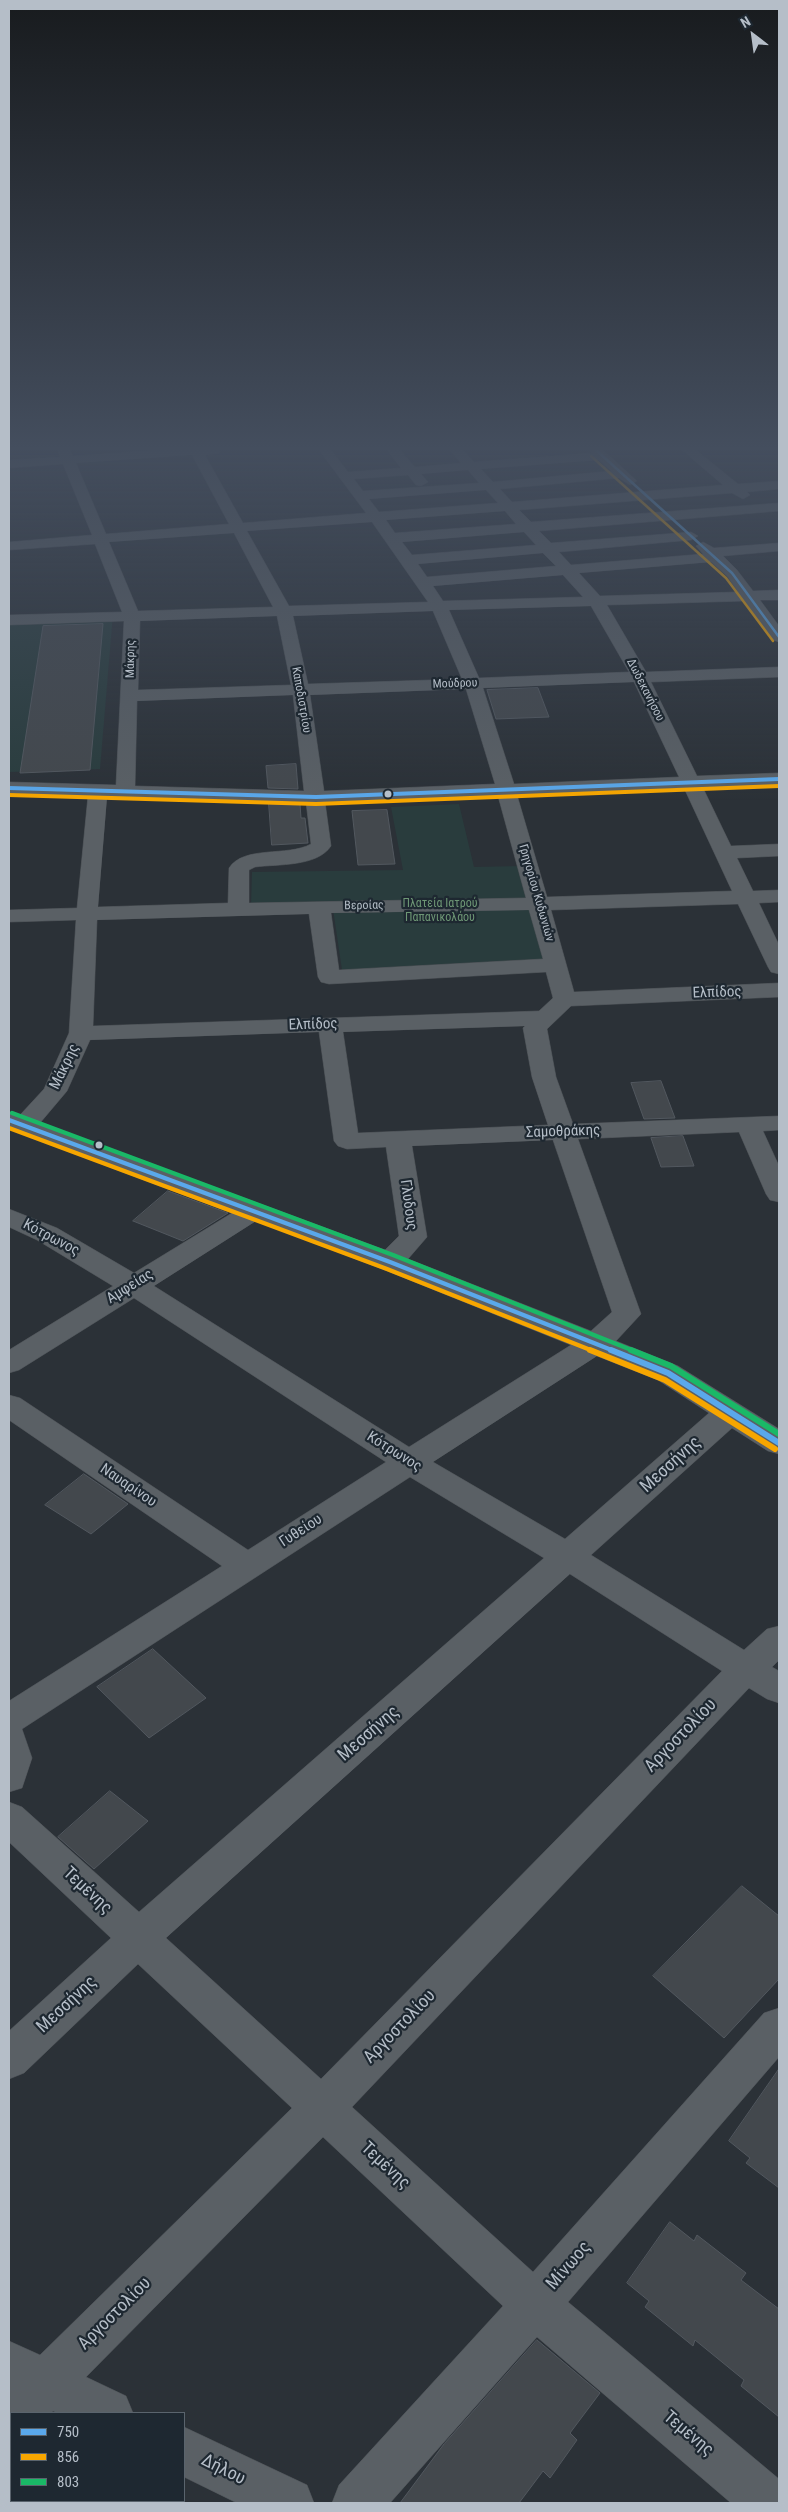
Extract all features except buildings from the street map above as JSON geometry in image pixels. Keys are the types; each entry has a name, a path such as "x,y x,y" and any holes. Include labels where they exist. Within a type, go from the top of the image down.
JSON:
{"street":[{"name":"Μάκρης","path":"113,567 132,616 125,791"},
{"name":"Καποδιστρίου","path":"238,909 240,868 250,861 305,855 321,846 301,690 284,612 261,567"},
{"name":"Γρηγορίου Κυδωνιών","path":"413,567 440,608 473,684 506,790 565,999"},
{"path":"491,567 521,604"},
{"name":"Δωδεκανήσου","path":"565,567 597,602 640,678 779,967"},
{"path":"424,582 615,567"},
{"path":"644,567 672,598"},
{"path":"727,567 750,595 779,636"},
{"path":"9,620 440,608 779,594"},
{"name":"Μούδρου","path":"130,696 779,672"},
{"path":"9,788 316,797 779,779"},
{"name":"Μάκρης","path":"17,1123 55,1091 81,1033 87,914 98,790"},
{"path":"725,852 779,850"},
{"name":"Βεροίας","path":"9,916 319,907 539,904 779,896"},
{"path":"319,907 329,977 556,965"},
{"name":"Ελπίδος","path":"565,999 779,990"},
{"path":"565,999 535,1028 544,1076 627,1314 614,1328 594,1344"},
{"name":"Ελπίδος","path":"81,1033 545,1018"},
{"name":"Σαμοθράκης","path":"330,1025 347,1141 779,1123"},
{"path":"17,1123 390,1262 668,1373 779,1443"},
{"path":"748,1125 779,1194"},
{"name":"Γλυδους","path":"390,1262 413,1237 398,1139"},
{"name":"Αμφείας","path":"9,1363 252,1212"},
{"name":"Κότρωνος","path":"9,1216 47,1234 133,1285 409,1462 569,1557 762,1679"},
{"name":"Γυθείου","path":"9,1719 594,1344"},
{"name":"Ναυαρίνου","path":"9,1405 247,1566"},
{"name":"Μεσσήνης","path":"9,2059 138,1938 730,1412"},
{"name":"Αργοστολίου","path":"25,2387 322,2108 762,1679 779,1638"},
{"path":"9,1738 14,1758 9,1777"},
{"name":"Τεμένης","path":"9,1818 535,2305 770,2503"},
{"name":"Μίνωος","path":"357,2503 535,2305 779,2027"},
{"path":"25,2387 106,2412"},
{"name":"Δήλου","path":"185,2451 289,2503"}],"green space":[{"path":"113,614 100,769 9,772 9,618"},
{"name":"Πλατεία Ιατρού Παπανικολάου","path":"459,804 474,867 520,866 546,961 342,970 332,902 251,905 252,872 403,870 391,807"}],"transit line":[{"name":"856","path":"714,567 726,578 773,641"},
{"name":"750","path":"726,567 732,573 779,637"},
{"name":"750","path":"9,788 316,797 779,779"},
{"name":"856","path":"9,795 316,804 779,786"},
{"name":"803","path":"12,1113 393,1255 671,1366 779,1434"},
{"name":"750","path":"9,1120 390,1262 668,1373 779,1443"},
{"name":"856","path":"9,1128 387,1269 665,1380 775,1449"}]}
